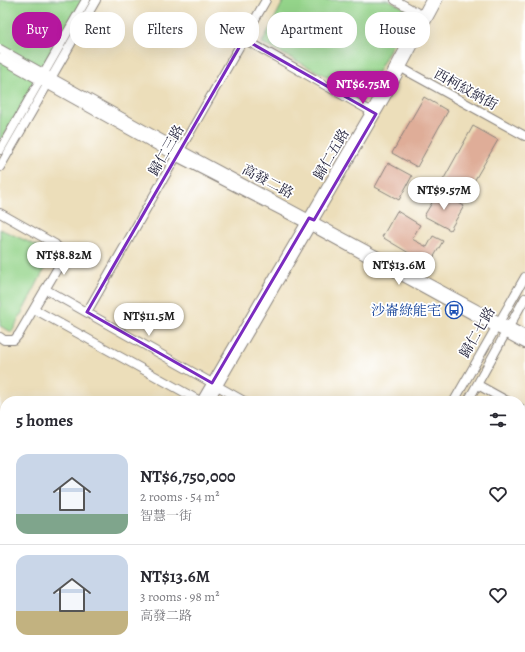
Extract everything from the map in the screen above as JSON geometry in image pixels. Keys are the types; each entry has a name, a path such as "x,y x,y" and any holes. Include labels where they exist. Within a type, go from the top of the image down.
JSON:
{"street":[{"path":"0,167 86,0"},
{"path":"48,75 96,0"},
{"name":"歸仁三路","path":"259,12 266,0"},
{"path":"395,0 416,12"},
{"name":"歸仁五路","path":"426,12 430,0"},
{"name":"歸仁五路","path":"429,12 438,0"},
{"path":"259,47 373,112"},
{"name":"歸仁三路","path":"87,312 239,48"},
{"name":"歸仁五路","path":"211,396 215,384 310,222 408,48"},
{"name":"高發二路","path":"0,49 48,75 179,153"},
{"name":"高發二路","path":"0,58 44,83 310,222 498,324 525,335"},
{"name":"西柯紋納街","path":"398,66 525,136"},
{"path":"0,150 44,83"},
{"path":"0,213 55,244 62,250 63,256 60,264 14,340 4,340 0,337"},
{"name":"歸仁七路","path":"457,396 525,277"},
{"path":"45,289 235,396"},
{"name":"歸仁七路","path":"471,396 525,298"},
{"path":"34,308 191,396"},
{"name":"高發二路","path":"508,329 525,344"},
{"name":"歸仁五路","path":"204,396 215,384"},
{"path":"478,385 498,396"}],"highlighted area":[{"path":"244,39 376,114 314,220 309,218 212,383 87,312"}],"green space":[{"path":"0,0 83,0 76,12 70,12 70,22 62,36 62,12 12,12 12,48 55,48 0,143"},
{"path":"284,0 389,0 410,11 365,12 365,48 390,48 365,96 272,48 357,48 357,12 278,12"},
{"path":"267,33 267,46 262,43"},
{"path":"0,229 53,253 12,332 0,326"}],"building":[{"path":"424,97 448,111 417,167 392,153"},
{"path":"473,126 498,140 466,195 442,182"},
{"path":"388,163 412,176 399,200 375,187"},
{"path":"439,191 464,206 450,230 424,216"},
{"path":"397,211 420,225 412,239 427,247 433,236 443,241 429,265 382,237"}],"place":[{"name":"沙崙綠能宅","path":"454,310"}]}
